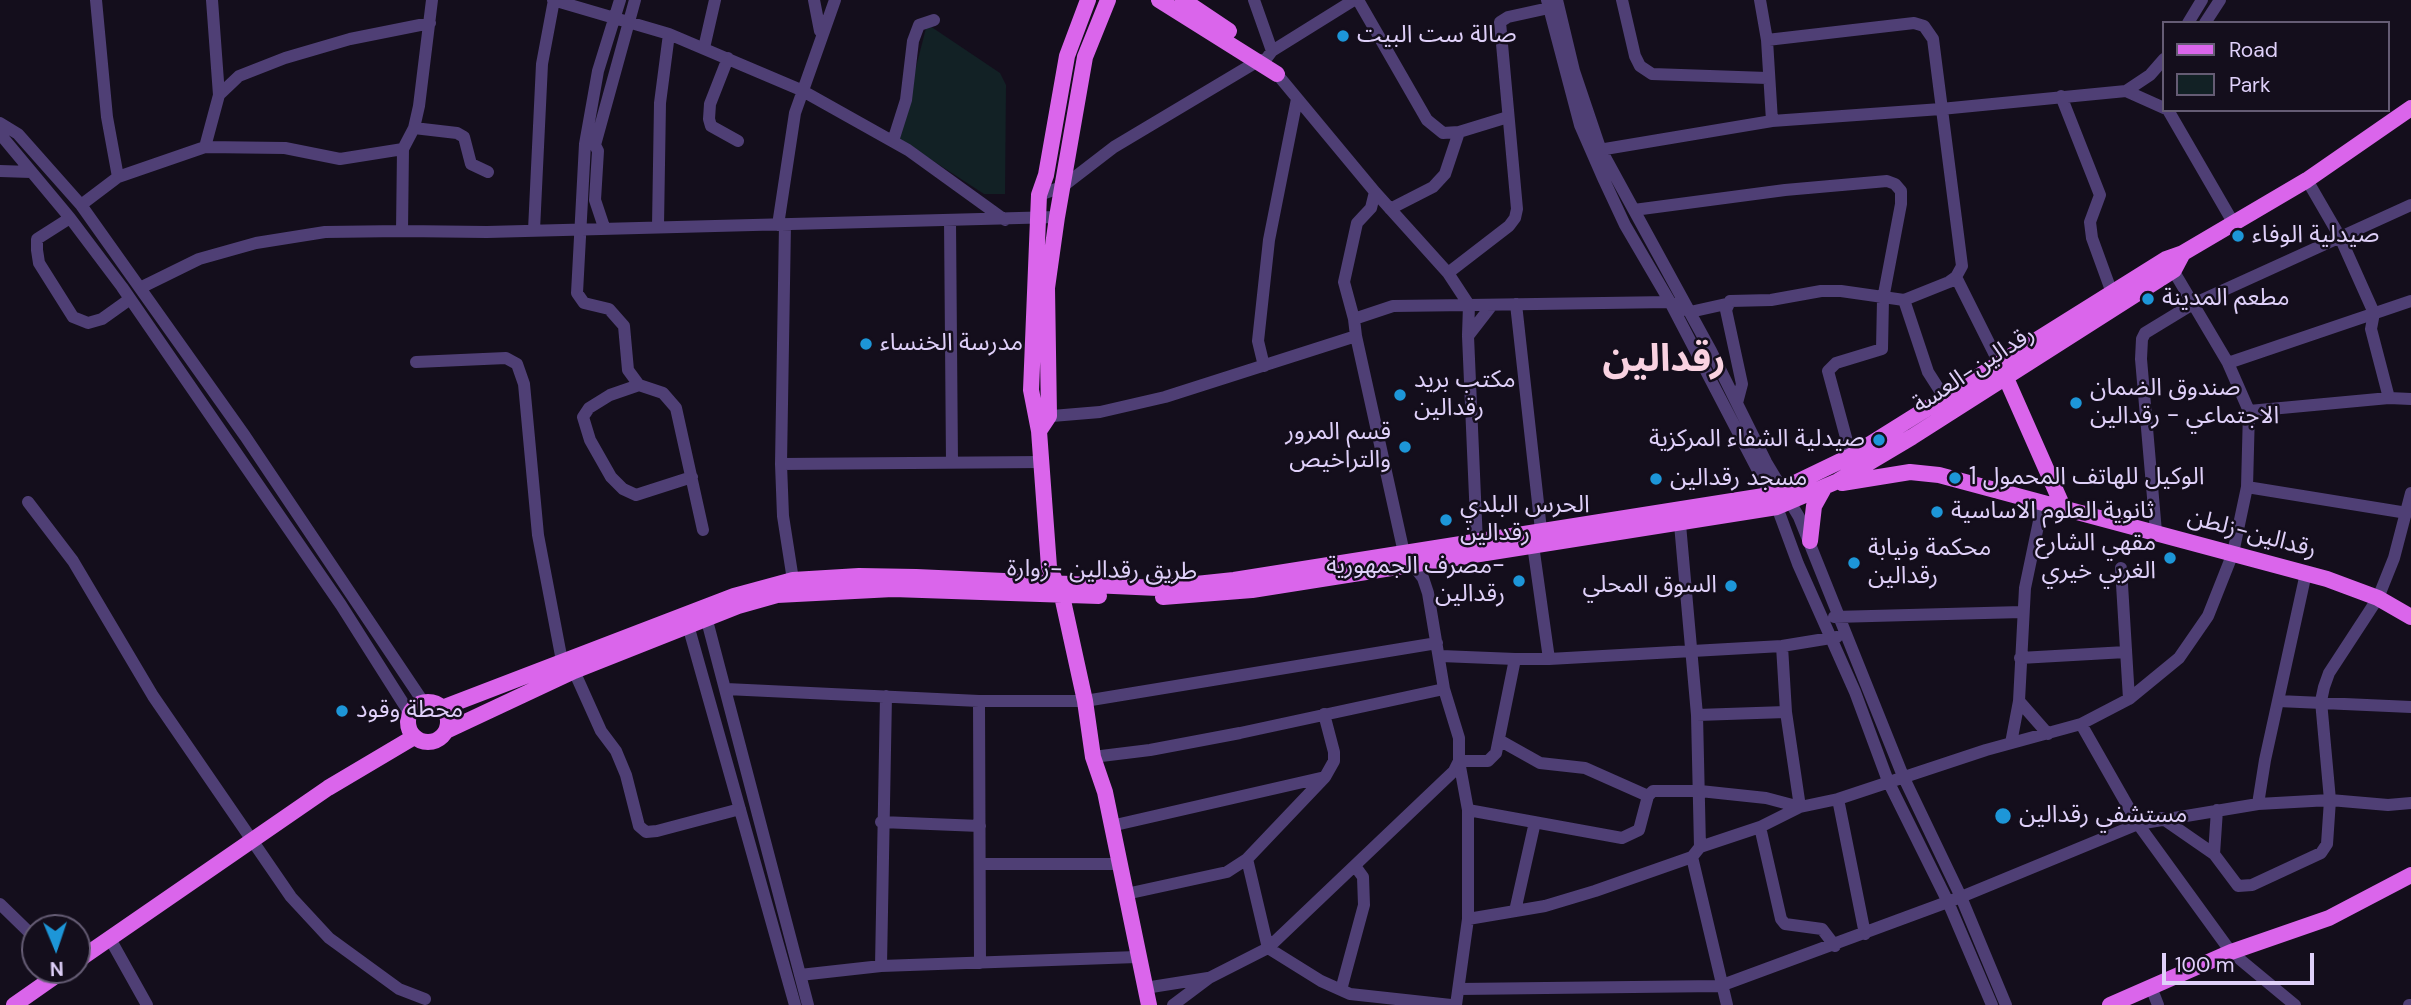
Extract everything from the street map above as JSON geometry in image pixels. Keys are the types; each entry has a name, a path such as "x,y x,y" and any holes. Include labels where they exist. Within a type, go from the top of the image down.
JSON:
{"main road":[{"path":"1041,422 1031,390 1039,195 1046,175 1067,55 1088,0"},
{"path":"1108,0 1085,57 1057,217 1047,288 1041,422 1042,463 1049,567 1059,590 1085,701 1093,757 1105,792 1149,1005"},
{"path":"1158,0 1265,57"},
{"path":"1183,0 1265,57 1277,74"},
{"name":"رقدالين-العسة","path":"1780,498 1826,487 1987,380 2170,265 2183,253 2307,180 2411,108"},
{"name":"رقدالين-العسة","path":"2003,370 2112,293 2170,265"},
{"path":"2003,370 2063,507"},
{"name":"رقدالين-العسة","path":"1780,498 1944,397 1987,380"},
{"name":"رقدالين-زلطن","path":"1826,487 1899,474 1926,473 2306,573 2378,598 2411,617"},
{"path":"1810,541 1812,513 1826,487"},
{"name":"طريق رقدالين -زوارة","path":"705,614 758,600 806,592 1158,588 1234,580 1537,538 1780,498"},
{"name":"طريق رقدالين -زوارة","path":"1409,557 1477,543 1537,538"},
{"name":"طريق رقدالين -زوارة","path":"442,708 568,666 687,621 759,587 793,580 859,576 1059,590"},
{"name":"طريق رقدالين -زوارة","path":"446,731 568,666"},
{"path":"424,703 442,708 448,719 446,731 432,742 414,737 408,726 410,714 424,703"},
{"path":"91,950 328,788 414,737"},
{"path":"2110,1005 2231,952 2329,918 2411,875"},
{"path":"14,1005 44,984"}],"street":[{"path":"96,0 107,117 118,177"},
{"path":"205,147 219,95 212,0"},
{"path":"402,231 403,149 414,128 432,0"},
{"path":"534,230 542,64 554,0 669,34 801,90 893,141 1005,220"},
{"path":"604,227 595,200 598,151 595,145 621,18 620,0"},
{"path":"635,0 621,18 598,71 585,144 577,293 584,303 609,309 624,326 628,370 639,385 663,393 676,408 703,530"},
{"path":"704,48 715,0"},
{"path":"814,0 821,34"},
{"path":"793,580 783,516 781,464 782,224 801,90 835,0"},
{"path":"1254,0 1265,57"},
{"path":"1039,195 1062,187 1114,147 1356,0 1427,120 1443,133 1459,132 1508,117"},
{"path":"1622,0 1634,57 1640,66 1652,74 1767,78"},
{"path":"1760,0 1767,40 1767,78 1772,121"},
{"path":"2206,21 2220,0"},
{"path":"2189,21 2198,1"},
{"path":"1448,273 1510,226 1515,218 1517,209 1500,22 1551,3 1580,125 1634,210 1690,312 1766,462 1830,638 1855,692 1888,781 1948,902 1992,1005"},
{"path":"893,141 906,100 913,41 919,25 934,20"},
{"path":"219,95 239,76 285,58 350,39 430,23"},
{"path":"1767,40 1914,23 1924,26 1933,39 1961,258 1956,278 2003,370"},
{"path":"658,226 660,103 669,34"},
{"path":"728,58 710,104 709,119 711,126 738,141"},
{"path":"2126,91 2162,67"},
{"path":"1277,74 1390,209 1448,273 1469,305 1477,543"},
{"path":"1596,150 1772,121 1941,109 2126,91 2162,107"},
{"path":"2062,96 2100,195 2090,222 2092,238 2112,293"},
{"path":"1265,366 1258,341 1269,240 1297,99"},
{"path":"2168,112 2234,224"},
{"path":"0,122 18,134 80,205 201,374 424,703"},
{"path":"414,128 464,136 471,164 488,172"},
{"path":"1390,209 1433,187 1445,174 1459,132"},
{"path":"2,142 70,218 130,299 341,605 410,714"},
{"path":"80,205 118,177 205,147 285,148 340,159 403,149"},
{"path":"1596,150 1625,225 1780,498 1810,541 1903,776 1961,897 2006,1005"},
{"path":"0,171 30,172"},
{"path":"2307,180 2340,237 2374,313 2371,329 2389,398"},
{"path":"1634,210 1785,190 1887,181 1895,184 1900,191 1902,204 1883,299 1882,349 1836,363 1828,371 1851,456"},
{"path":"1376,192 1371,208 1357,223 1344,282 1409,557 1423,578 1441,656 1444,689 1459,738 1459,761 1468,810 1468,919 1456,1005"},
{"path":"2156,532 2142,339 2145,333 2191,305 2411,205"},
{"path":"140,288 199,259 257,243 325,232 534,230 1057,217"},
{"path":"70,218 37,239 37,250 39,263 73,317 88,323 102,319 130,299"},
{"path":"950,221 951,463"},
{"path":"1468,919 1545,906 1595,891 1760,828 1800,807 1838,799 1903,776 2081,724 2129,699 2179,658 2208,616 2233,553 2247,487 2249,411 2228,363 2191,305 2170,265"},
{"path":"1354,319 1393,306 1670,302 1690,312 1730,301 1771,300 1821,291 1858,292 1883,299 1904,300 1931,291 1956,278"},
{"path":"1904,300 1928,372 1944,397"},
{"path":"2228,363 2411,300"},
{"path":"1516,304 1549,659"},
{"path":"1726,304 1742,384 1737,403"},
{"path":"1468,336 1492,305"},
{"path":"1041,422 1165,397 1356,336"},
{"path":"416,362 506,358 517,364 524,384 538,535 568,666 601,731 616,751 626,775 639,826 646,832 740,809"},
{"path":"188,382 201,374"},
{"path":"639,385 610,395 589,408 583,417 590,440 611,477 624,489 636,495 692,477"},
{"path":"2249,411 2389,398 2411,399"},
{"path":"781,464 1042,463"},
{"path":"2247,487 2407,513"},
{"path":"2162,818 2214,854 2238,886 2252,885 2320,853 2327,844 2330,800 2321,701 2329,673 2378,598 2411,494"},
{"path":"28,502 73,561 153,696 291,897 329,938 400,989 425,999"},
{"path":"2011,743 2019,701 2022,612 2043,502"},
{"path":"1679,515 1689,651 1697,715 1700,791 1696,852 1720,986 1727,1005"},
{"path":"2121,568 2129,699"},
{"path":"2258,804 2306,573"},
{"path":"1824,620 1840,616 2022,612"},
{"path":"705,614 791,931 808,1005"},
{"path":"687,621 795,1005"},
{"path":"1441,656 1549,659 1782,646 1848,635"},
{"path":"726,689 979,701 1085,701 1437,643"},
{"path":"1782,646 1786,712 1800,807"},
{"path":"2020,657 2126,652"},
{"path":"1459,761 1488,761 1496,754 1515,659"},
{"path":"1093,757 1150,750 1444,689"},
{"path":"881,966 881,822 886,696"},
{"path":"979,701 980,963"},
{"path":"2019,701 2048,734"},
{"path":"2278,701 2321,701 2411,708"},
{"path":"1697,715 1786,712"},
{"path":"1126,894 1227,872 1247,859 1325,777 1334,761 1324,714"},
{"path":"2081,724 2138,824 2231,952 2295,1005"},
{"path":"1499,740 1540,763 1585,768 1648,796"},
{"path":"1174,1005 1209,978 1268,948 1454,771 1459,761"},
{"path":"1111,826 1325,777"},
{"path":"1468,810 1622,838 1639,830 1648,796 1653,791 1700,791 1766,798 1800,807"},
{"path":"1838,799 1865,934"},
{"path":"1459,989 1720,986 1835,946 2138,824 2258,804 2330,800 2389,805 2411,803"},
{"path":"2214,854 2217,810"},
{"path":"881,822 980,826"},
{"path":"1515,911 1535,822"},
{"path":"1760,828 1781,919 1785,924 1822,929 1835,946"},
{"path":"1247,859 1268,948 1346,996 1451,1005"},
{"path":"980,864 1119,864"},
{"path":"1346,996 1364,905 1363,877 1355,866"},
{"path":"0,904 21,924"},
{"path":"109,937 147,1005"},
{"path":"800,975 881,966 1138,957"},
{"path":"1145,988 1209,978"},
{"path":"2151,987 2158,1005"}],"green space":[{"path":"927,24 1000,73 1006,85 1005,194 984,194 898,138"}],"place":[{"name":"صالة ست البيت","path":"1343,36"},
{"name":"صيدلية الوفاء","path":"2238,236"},
{"name":"مطعم المدينة","path":"2148,299"},
{"name":"مدرسة الخنساء","path":"866,344"},
{"name":"مكتب بريد رقدالين","path":"1400,395"},
{"name":"صندوق الضمان الاجتماعي - رقدالين","path":"2076,403"},
{"name":"صيدلية الشفاء المركزية","path":"1879,440"},
{"name":"قسم المرور والتراخيص","path":"1405,447"},
{"name":"الوكيل للهاتف المحمول 1","path":"1955,478"},
{"name":"مسجد رقدالين","path":"1656,479"},
{"name":"ثانوية العلوم الاساسية","path":"1937,512"},
{"name":"الحرس البلدي رقدالين","path":"1446,520"},
{"name":"مقهي الشارع الغربي خيري","path":"2170,558"},
{"name":"محكمة ونيابة رقدالين","path":"1854,563"},
{"name":"مصرف الجمهورية- رقدالين","path":"1519,581"},
{"name":"السوق المحلي","path":"1731,586"},
{"name":"محطة وقود","path":"342,711"},
{"name":"مستشفي رقدالين","path":"2003,816"}],"district":[{"name":"رقدالين","path":"1664,361"}]}
